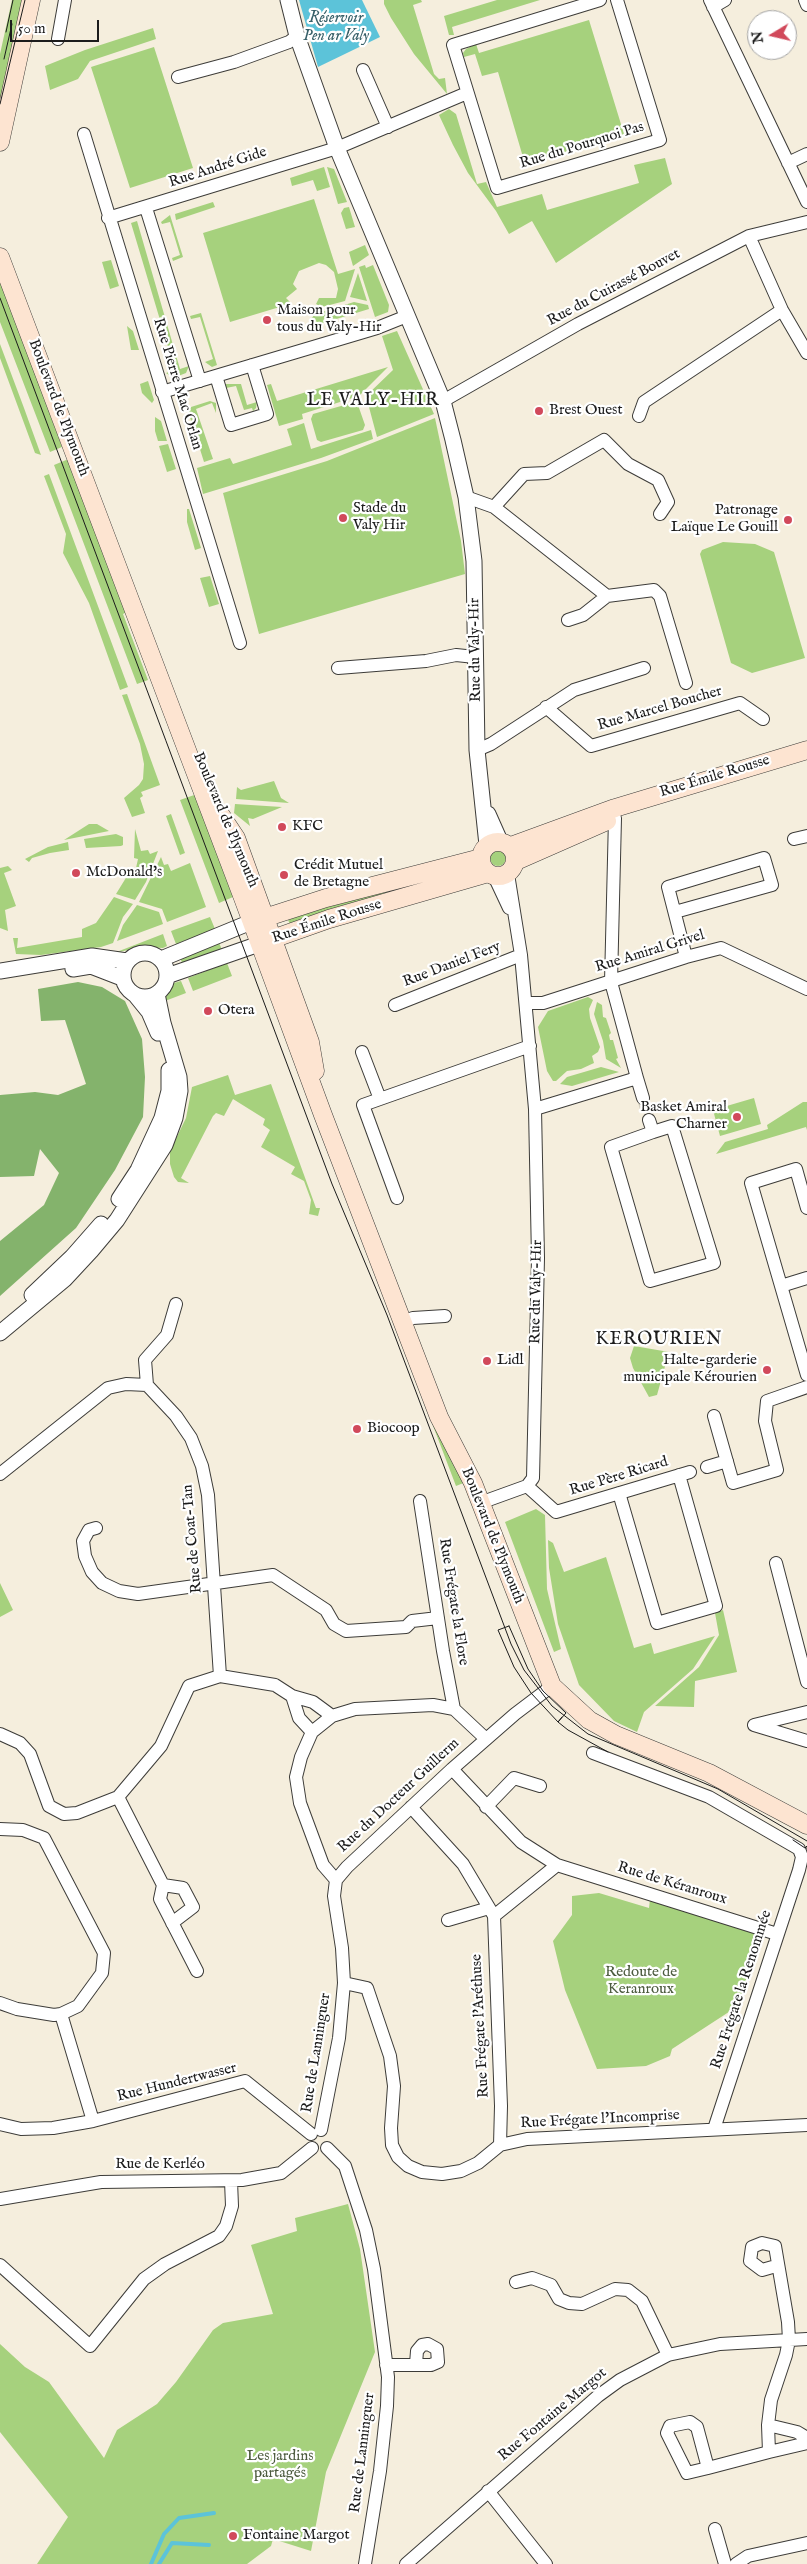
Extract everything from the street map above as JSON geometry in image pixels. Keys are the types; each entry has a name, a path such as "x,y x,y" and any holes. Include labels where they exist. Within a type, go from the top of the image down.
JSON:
{"main road":[{"path":"0,142 31,0"},
{"name":"Boulevard de Plymouth","path":"0,257 115,560 258,920 323,1115 402,1322 439,1417 456,1448 480,1503 552,1686 589,1720 616,1735 709,1773 807,1825"},
{"name":"Rue Émile Rousse","path":"258,920 326,898 498,859 614,808 807,750"},
{"name":"Rue Émile Rousse","path":"266,942 615,818 807,757"}],"street":[{"path":"58,40 65,0"},
{"name":"Rue du Valy-Hir","path":"288,0 297,36 337,148 443,401 466,497 474,561 477,750 484,804 514,920 521,955 535,1109 538,1258 533,1478 527,1486"},
{"name":"Rue du Pourquoi Pas","path":"600,0 453,45 497,188 660,140 617,0"},
{"path":"725,0 712,3 807,202"},
{"path":"804,0 807,5"},
{"path":"178,77 234,62 289,42 297,36"},
{"path":"363,70 388,127"},
{"path":"337,148 467,92"},
{"name":"Rue Pierre Mac Orlan","path":"84,134 108,218 240,643"},
{"name":"Rue André Gide","path":"108,218 146,208 337,148"},
{"path":"788,163 807,154"},
{"name":"Rue Pierre Mac Orlan","path":"146,208 200,381"},
{"name":"Rue du Cuirassé Bouvet","path":"443,401 578,324 749,236 807,222"},
{"path":"749,236 782,310 807,353"},
{"path":"639,416 644,402 782,310"},
{"path":"162,392 377,328 407,316"},
{"path":"216,376 231,425 267,414 252,364"},
{"path":"494,507 524,474 547,473 604,440 628,464 658,480 668,502 660,514"},
{"path":"466,497 494,507 607,596"},
{"path":"568,620 591,610 607,596 654,590 660,596 686,683"},
{"path":"338,668 426,661 456,655 475,657"},
{"path":"477,750 491,744 574,690 644,668"},
{"name":"Rue Marcel Boucher","path":"546,707 591,746 740,703 763,719"},
{"path":"615,818 611,982 643,1098"},
{"path":"794,840 807,836"},
{"path":"675,912 772,885 764,858 668,886 686,957"},
{"name":"Rue Émile Rousse","path":"161,960 258,920"},
{"name":"Rue Émile Rousse","path":"167,976 266,942"},
{"name":"Rue Amiral Grivel","path":"526,1003 543,1003 686,957 721,948 807,990"},
{"path":"0,1322 72,1257 107,1217 169,1118 180,1091 179,1077 158,1001 167,976 161,960 148,952 133,956 127,961 123,969 122,978 130,992 136,996 149,1012 168,1062 169,1118 165,1145 122,1213 92,1251 65,1279 0,1333"},
{"name":"Rue Daniel Fery","path":"395,1005 521,955"},
{"path":"0,971 92,956 127,961"},
{"path":"0,980 91,966 122,978"},
{"path":"136,996 150,997 158,1001"},
{"path":"397,1198 363,1105 530,1046"},
{"path":"362,1052 380,1099"},
{"path":"535,1109 637,1078"},
{"path":"651,1126 672,1126 714,1263 650,1281 611,1147 651,1126"},
{"path":"807,1208 796,1169 751,1183 807,1376"},
{"path":"781,1286 807,1278"},
{"path":"0,1474 108,1388 126,1384 146,1385 145,1360 168,1335 176,1304"},
{"path":"402,1322 413,1318 445,1316"},
{"name":"Rue de Coat-Tan","path":"146,1385 176,1416 191,1438 202,1466 208,1495 220,1676"},
{"path":"714,1416 733,1483 777,1470 765,1421 768,1401 807,1387"},
{"path":"707,1467 727,1461"},
{"name":"Rue Père Ricard","path":"527,1486 556,1512 619,1493 685,1474 716,1606 657,1623 619,1493"},
{"path":"480,1503 527,1486"},
{"name":"Rue Frégate la Flore","path":"420,1501 454,1709"},
{"path":"96,1528 89,1530 83,1541 85,1556 92,1572 102,1584 119,1591 138,1594 273,1575 326,1610 334,1624 346,1631 406,1627 412,1621 438,1618"},
{"path":"776,1563 807,1682"},
{"path":"0,1734 20,1744 30,1754 49,1806 64,1814 77,1813 118,1797 161,1746 189,1686 220,1676 275,1685 292,1696 312,1702 332,1716"},
{"path":"336,1880 323,1865 300,1803 296,1777 300,1757 312,1732 332,1716 355,1708 433,1705 454,1709 486,1739 552,1686"},
{"path":"292,1696 299,1718 312,1732"},
{"path":"807,1712 754,1725 807,1741"},
{"name":"Rue du Docteur Guillerm","path":"336,1880 346,1867 486,1739"},
{"path":"593,1753 709,1797 799,1849 803,1868"},
{"name":"Rue de Kéranroux","path":"452,1769 521,1842 557,1865 777,1934"},
{"path":"486,1807 514,1778 540,1786"},
{"path":"118,1797 163,1885 160,1899 197,1971"},
{"name":"Rue Frégate l'Aréthuse","path":"410,1807 463,1864 478,1885 492,1912 501,2106 500,2145"},
{"path":"0,1829 23,1830 44,1838 104,1953 102,1973 78,2006 61,2014 17,2009 0,2003"},
{"path":"448,1920 492,1912 557,1865"},
{"name":"Rue Frégate la Renommée","path":"714,2129 777,1934 803,1868"},
{"name":"Rue de Lanninguer","path":"316,2132 339,2038 344,1983 342,1948 334,1896 336,1880"},
{"path":"163,1885 183,1888 193,1907 172,1923"},
{"name":"Rue Frégate l'Incomprise","path":"344,1983 368,1988 390,2056 394,2086 391,2128 392,2145 398,2157 408,2166 422,2172 442,2174 462,2171 478,2163 500,2145 527,2139 807,2125"},
{"path":"61,2014 93,2120"},
{"name":"Rue Hundertwasser","path":"0,2124 21,2129 53,2128 93,2120 245,2081 316,2132"},
{"path":"316,2132 330,2138 327,2148 319,2151 312,2148 309,2143 316,2132"},
{"name":"Rue de Kerléo","path":"0,2199 101,2182 231,2181 281,2172 312,2148"},
{"name":"Rue de Lanninguer","path":"327,2148 345,2166 366,2230 374,2269 386,2365 387,2406 365,2564"},
{"path":"0,2265 90,2346 144,2279 165,2264 219,2236 226,2226 232,2206 231,2181"},
{"path":"769,2452 768,2425 771,2400 789,2340 788,2322 776,2266"},
{"path":"516,2282 532,2278 551,2285 559,2299 570,2303 582,2304 615,2289 628,2290 642,2301 668,2355"},
{"name":"Rue Fontaine Margot","path":"406,2564 598,2396 620,2380 668,2355 720,2344 807,2338"},
{"path":"386,2365 416,2364"},
{"path":"768,2425 797,2432 807,2438"},
{"path":"708,2468 807,2443"},
{"path":"488,2491 546,2564"},
{"path":"715,2529 725,2564"},
{"path":"736,2564 748,2556 807,2543"}],"green space":[{"path":"12,0 26,0 0,112 0,54"},
{"path":"384,0 421,0 422,2 413,5 434,74 439,79 445,78 447,94 414,54 391,18"},
{"path":"497,0 540,0 452,27 454,35 449,35 444,16"},
{"path":"589,20 624,134 525,164 498,72 482,76 475,54 464,57 463,53 466,49 476,44 479,53"},
{"path":"153,28 156,39 90,61 78,79 50,90 45,66 85,50"},
{"path":"154,47 193,168 130,188 91,67"},
{"path":"449,109 456,114 477,184 486,182 497,207 542,194 547,210 639,183 634,165 665,158 672,184 556,263 532,221 509,234 496,211 468,173 453,145 439,115"},
{"path":"324,167 330,187 317,191 313,180 292,186 290,178"},
{"path":"327,167 334,169 347,202 338,204"},
{"path":"314,199 338,274 355,269 345,301 322,307 316,304 319,298 336,298 338,289 334,272 326,265 319,263 299,271 293,284 297,289 286,298 290,302 283,306 230,322 203,233"},
{"path":"213,202 215,207 176,220 175,214"},
{"path":"349,207 355,227 346,229 341,213 344,208"},
{"path":"170,215 183,257 173,261 172,258 180,255 170,222 162,224 161,222"},
{"path":"137,221 180,369 189,366 186,373 173,378 166,373 175,370 131,223"},
{"path":"365,245 369,255 353,266 349,252"},
{"path":"111,260 119,286 110,289 102,262"},
{"path":"365,265 366,268 373,265 389,305 388,312 375,317 359,267"},
{"path":"358,273 367,301 350,297"},
{"path":"0,278 62,447 50,452 0,322"},
{"path":"354,302 368,305 369,309 310,327 310,320 315,314"},
{"path":"201,313 217,365 212,367 205,362 213,359 200,317 191,319 190,316"},
{"path":"127,326 133,331 139,350 131,350"},
{"path":"397,331 434,414 377,437 366,396 393,370 382,336"},
{"path":"0,344 41,455 35,453 0,358"},
{"path":"388,367 359,396 302,414 303,419 279,426 267,385 271,384 277,401"},
{"path":"148,381 154,400 152,403 142,393 140,384"},
{"path":"226,384 241,384 247,405 257,402 256,408 253,411 252,408 244,410 236,386 226,388"},
{"path":"210,401 216,403 216,413 212,403 196,409 213,459 204,462 188,411 191,407"},
{"path":"355,402 358,405 365,425 363,430 321,442 317,440 311,419 313,414"},
{"path":"155,417 161,421 167,441 158,441 155,431"},
{"name":"Stade du Valy Hir","path":"435,418 461,541 465,574 259,634 223,493 327,461"},
{"path":"304,423 311,449 371,430 373,439 321,458 203,494 197,468 230,458 233,464 292,445 287,429"},
{"path":"168,444 176,469 167,472 159,446"},
{"path":"71,458 129,611 123,614 148,680 137,684 54,465"},
{"path":"49,474 128,687 120,690 89,603 63,553 66,534 44,476"},
{"path":"187,509 189,509 201,548 195,550 187,522"},
{"path":"723,542 755,544 774,552 805,658 752,673 731,663 700,554 702,550"},
{"path":"210,576 219,604 209,607 200,578"},
{"path":"127,694 160,785 141,792 143,796 140,798 145,813 132,817 124,798 143,779 144,764 140,744 122,695"},
{"path":"274,781 281,798 289,803 236,799 237,787 241,790"},
{"path":"197,794 233,897 219,903 180,800"},
{"path":"235,804 282,807 253,819 248,818 250,826 234,813"},
{"path":"171,814 185,853 180,855 166,816"},
{"path":"89,824 97,824 109,831 64,840"},
{"path":"135,829 141,851 148,850 150,854 158,851 146,882 135,900 116,894 132,868 136,868 138,859 134,858"},
{"path":"116,834 123,837 123,845 86,848 84,839"},
{"path":"68,842 69,850 32,858 29,862 25,859 48,847"},
{"path":"498,850 506,858 498,866 490,858"},
{"path":"161,857 164,865 168,864 171,871 190,863 206,907 167,922 162,909 139,902"},
{"path":"8,866 12,870 4,873 16,906 5,910 8,931 0,928 0,868"},
{"path":"459,867 462,875 290,925 287,917"},
{"path":"114,897 133,904 123,917 113,943 101,947 41,955 16,954 13,938 18,938 17,948 82,937 82,929 96,923"},
{"path":"137,905 159,912 163,924 117,941 123,925"},
{"path":"210,917 215,929 176,944 171,931"},
{"path":"163,934 167,946 163,948 142,947 114,953"},
{"path":"218,940 222,950 183,965 179,955"},
{"path":"227,963 232,976 193,991 188,978"},
{"path":"181,981 186,993 165,1001 164,998 169,989 174,983"},
{"path":"78,982 102,987 125,1001 142,1039 145,1077 143,1117 115,1170 76,1228 0,1296 0,1241 44,1205 59,1173 40,1149 34,1176 0,1177 0,1095 35,1092 58,1095 86,1084 65,1020 41,1021 38,989"},
{"path":"588,997 593,1000 589,1009 590,1018 600,1047 598,1052 592,1056 594,1063 581,1069 567,1071 556,1081 553,1081 547,1071 538,1027 548,1011"},
{"path":"597,1002 602,1005 603,1017 606,1018 611,1033 609,1035 610,1040 613,1040 618,1058 616,1059 621,1068 606,1059 603,1041 594,1014"},
{"path":"601,1067 619,1072 572,1086 560,1084 567,1077"},
{"path":"228,1075 235,1095 271,1084 316,1208 320,1208 318,1216 309,1214 311,1200 304,1181 291,1174 295,1167 261,1147 270,1130 263,1125 265,1119 233,1099 224,1116 216,1113 213,1116 181,1178 189,1183 178,1182 174,1177 170,1164 170,1151 186,1118 192,1087"},
{"name":"Basket Amiral Charner","path":"754,1098 761,1124 720,1136 713,1110"},
{"path":"803,1102 807,1102 807,1130 806,1127 716,1154 725,1142 768,1129 767,1125"},
{"path":"634,1346 669,1352 657,1395 649,1397 633,1368 630,1358"},
{"path":"427,1410 466,1482 456,1486"},
{"path":"536,1509 545,1515 547,1589 561,1649 554,1652 505,1522"},
{"path":"548,1540 553,1543 564,1572 606,1557 634,1648 651,1643 654,1654 715,1636 693,1669 644,1712 637,1732 614,1721 579,1685 558,1624 549,1568"},
{"path":"0,1583 13,1610 0,1617"},
{"path":"723,1610 737,1672 695,1681 694,1707 655,1706 699,1667 719,1635 715,1613"},
{"name":"Redoute de Keranroux","path":"599,1893 649,1908 650,1899 761,1934 738,2006 672,2049 670,2056 646,2066 597,2069 565,1990 553,1941 572,1915 572,1896"},
{"name":"Les jardins partagés","path":"348,2204 360,2249 375,2352 326,2472 311,2551 273,2539 271,2546 247,2564 37,2564 68,2517 0,2432 0,2344 25,2367 49,2382 104,2458 117,2430 157,2404 176,2382 213,2330 223,2323 273,2314 251,2245 297,2231 295,2218"}],"water":[{"name":"Réservoir Pen ar Valy","path":"299,0 362,0 380,37 318,67"}],"waterway":[{"path":"151,2564 164,2534 179,2518 214,2513"},
{"path":"159,2564 172,2543 209,2545"}],"tunnel":[{"path":"643,1098 649,1120"}],"tram line":[{"path":"6,32 13,0"},
{"path":"0,104 25,0"},
{"path":"4,59 12,24"},
{"path":"0,298 332,1184 387,1315 511,1644 524,1670 552,1706 588,1734 718,1789 807,1841"},
{"path":"509,1626 528,1669 543,1691 566,1713 558,1722 531,1693 514,1667 498,1630 509,1626"},
{"path":"562,1717 558,1722 568,1730 608,1752"},
{"path":"793,1840 805,1848 807,1846 807,1849"}],"place":[{"name":"Maison pour tous du Valy-Hir","path":"267,320"},
{"name":"Brest Ouest","path":"539,411"},
{"name":"Stade du Valy Hir","path":"343,518"},
{"name":"Patronage Laïque Le Gouill","path":"788,520"},
{"name":"KFC","path":"282,827"},
{"name":"McDonald's","path":"76,873"},
{"name":"Crédit Mutuel de Bretagne","path":"284,875"},
{"name":"Otera","path":"208,1011"},
{"name":"Basket Amiral Charner","path":"737,1117"},
{"name":"Lidl","path":"487,1361"},
{"name":"Halte-garderie municipale Kérourien","path":"767,1370"},
{"name":"Biocoop","path":"357,1429"},
{"name":"Fontaine Margot","path":"233,2536"}],"district":[{"name":"LE VALY-HIR","path":"373,401"},
{"name":"KEROURIEN","path":"659,1340"}]}
